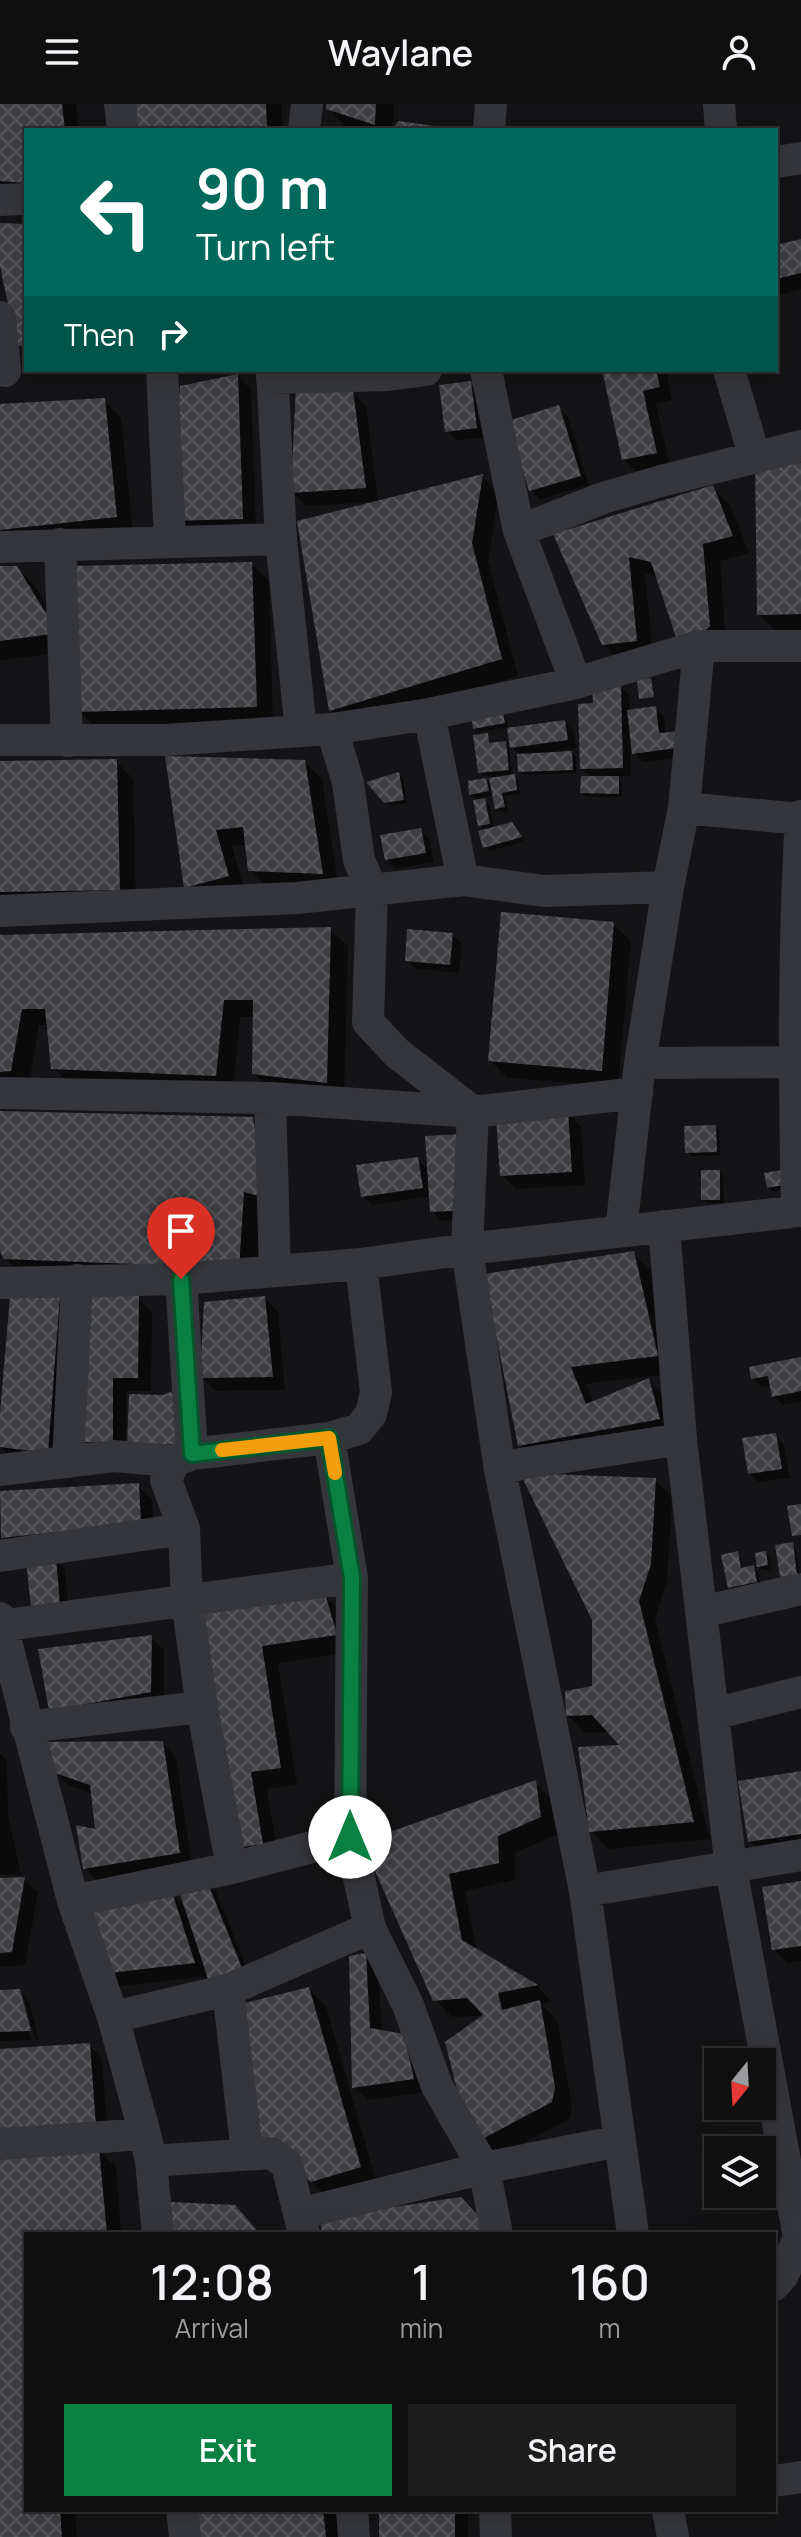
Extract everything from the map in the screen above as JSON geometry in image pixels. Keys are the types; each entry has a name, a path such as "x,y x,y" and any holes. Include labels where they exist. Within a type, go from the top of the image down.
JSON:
{"street":[{"path":"120,104 123,128"},
{"path":"304,128 307,104"},
{"path":"489,128 491,104"},
{"path":"719,104 721,128"},
{"path":"778,162 801,158"},
{"path":"0,200 24,199"},
{"path":"0,317 10,370"},
{"path":"162,372 170,541"},
{"path":"388,372 272,374 281,539 316,730 348,783 359,860 372,890 368,1022 397,1053 473,1112"},
{"path":"486,372 519,531 576,683"},
{"path":"730,372 755,458"},
{"path":"519,531 603,498 801,446"},
{"path":"0,547 281,539"},
{"path":"60,544 67,741"},
{"path":"621,1231 638,1078 668,887 684,808 699,646"},
{"path":"0,740 165,740 316,730 429,714 576,683 699,646 801,646"},
{"path":"429,714 463,880"},
{"path":"1,1289 77,1280 181,1279 361,1264 799,1211 794,1062 801,818 684,808"},
{"path":"0,911 297,898 463,880 544,891 668,887"},
{"path":"0,1093 270,1098 473,1112 638,1078 794,1062"},
{"path":"270,1098 275,1271"},
{"path":"473,1112 467,1249 500,1470 585,1891 633,2232"},
{"path":"664,1226 681,1439 731,1868 800,2234 783,2275 776,2283"},
{"path":"0,1470 113,1456 183,1457 329,1438 359,1429 371,1414 376,1392 361,1264"},
{"path":"181,1279 183,1457 166,1480 184,1529 187,1601 202,1707 232,1868"},
{"path":"68,1462 77,1280"},
{"path":"329,1438 352,1578 350,1837 370,1928 408,2005 437,2086 484,2168 497,2232"},
{"path":"500,1470 520,1464 681,1439"},
{"path":"0,1556 184,1529"},
{"path":"158,2232 148,2147 113,2017 73,1901 1,1624 352,1578"},
{"path":"701,1612 801,1589"},
{"path":"713,1714 801,1692"},
{"path":"26,1727 202,1707"},
{"path":"73,1901 232,1868 350,1837"},
{"path":"585,1891 801,1855"},
{"path":"113,2017 228,1990 370,1928"},
{"path":"228,1990 247,2153"},
{"path":"0,2144 272,2153 287,2165 302,2224 484,2168 619,2141"},
{"path":"776,2481 801,2477"},
{"path":"182,2512 185,2537"},
{"path":"352,2512 354,2537"},
{"path":"495,2512 496,2537"},
{"path":"668,2512 673,2537"}],"building":[{"path":"0,104 62,104 65,128 24,128 24,183 0,181"},
{"path":"120,104 266,104 267,128 123,128"},
{"path":"326,104 376,104 375,125 326,109"},
{"path":"399,121 449,128 394,128"},
{"path":"0,223 24,224 24,346 17,346 0,266"},
{"path":"801,239 801,273 778,279 778,245"},
{"path":"602,372 656,372 660,387 643,391 657,453 622,460"},
{"path":"238,374 243,519 169,521 180,386"},
{"path":"471,381 477,428 445,432 439,385"},
{"path":"296,385 353,390 366,488 291,493"},
{"path":"105,398 117,517 0,530 0,404"},
{"path":"559,405 581,476 529,491 508,421"},
{"path":"755,458 801,463 801,614 757,615"},
{"path":"483,474 472,543 502,659 329,711 297,521"},
{"path":"713,485 733,536 703,544 710,626 681,652 651,562 629,557 637,641 602,645 553,534"},
{"path":"252,562 257,707 78,712 73,566"},
{"path":"0,566 17,566 58,633 0,641"},
{"path":"651,678 654,697 639,699 637,680"},
{"path":"592,684 621,684 623,768 580,769 578,704 593,703"},
{"path":"656,706 659,733 682,731 684,747 632,754 627,710"},
{"path":"503,711 505,723 473,729 471,717"},
{"path":"565,720 568,740 510,748 507,728"},
{"path":"488,733 489,743 506,741 509,770 478,773 473,735"},
{"path":"572,751 573,770 518,772 517,754"},
{"path":"165,756 305,760 323,874 248,871 243,827 216,830 229,876 184,888"},
{"path":"117,759 120,890 0,892 0,761"},
{"path":"399,772 404,800 384,803 366,782"},
{"path":"515,774 517,790 502,793 505,807 495,809 489,778"},
{"path":"581,776 619,776 619,794 580,793"},
{"path":"486,778 489,791 469,795 468,781"},
{"path":"485,798 490,824 478,826 473,800"},
{"path":"512,822 522,837 483,848 478,831"},
{"path":"421,828 426,853 385,860 380,835"},
{"path":"501,912 614,922 602,1071 488,1061"},
{"path":"331,927 327,1083 252,1074 253,1000 224,1000 216,1076 51,1069 45,1009 22,1009 11,1071 0,1072 0,935"},
{"path":"407,929 453,933 450,965 405,961"},
{"path":"0,1111 253,1117 266,1198 244,1192 239,1268 4,1259 0,1252"},
{"path":"568,1111 572,1172 500,1176 496,1116"},
{"path":"716,1125 717,1152 685,1153 684,1126"},
{"path":"464,1134 469,1210 430,1212 425,1136"},
{"path":"418,1157 423,1188 361,1197 356,1165"},
{"path":"701,1170 720,1170 720,1200 701,1200"},
{"path":"782,1170 784,1185 767,1188 764,1173"},
{"path":"634,1251 658,1356 571,1367 586,1404 649,1378 660,1419 518,1446 484,1274"},
{"path":"60,1295 48,1453 0,1447 10,1297"},
{"path":"86,1296 139,1296 138,1378 113,1378 113,1442 84,1442"},
{"path":"265,1296 273,1377 200,1378 204,1302"},
{"path":"801,1357 801,1391 772,1397 768,1376 751,1379 749,1367"},
{"path":"178,1389 178,1444 127,1446 129,1394 163,1395"},
{"path":"776,1433 782,1469 748,1474 742,1438"},
{"path":"520,1473 656,1478 651,1564 639,1601 694,1822 589,1832 578,1747 619,1745 592,1715 566,1716 565,1691 592,1686 592,1620"},
{"path":"139,1483 141,1523 1,1538 0,1491"},
{"path":"801,1504 801,1535 792,1536 787,1506"},
{"path":"793,1542 797,1575 780,1577 775,1545"},
{"path":"738,1551 741,1568 754,1565 757,1582 728,1588 721,1555"},
{"path":"766,1551 768,1565 757,1567 755,1553"},
{"path":"56,1558 60,1605 31,1607 26,1560"},
{"path":"325,1593 337,1635 262,1646 281,1768 251,1772 263,1844 231,1849 193,1605"},
{"path":"152,1635 151,1692 49,1711 38,1649"},
{"path":"163,1741 180,1853 83,1869 76,1825 95,1829 90,1785 52,1772 38,1742"},
{"path":"801,1771 801,1834 748,1842 738,1781"},
{"path":"536,1780 541,1817 498,1836 499,1863 449,1874 462,1940 538,1985 498,1993 502,2010 540,2000 555,2087 552,2102 471,2145 445,2042 483,2015 467,1998 433,2001 362,1842"},
{"path":"25,1877 12,1952 0,1953 0,1878"},
{"path":"207,1881 244,1973 208,1979 180,1894"},
{"path":"801,1881 801,1946 772,1950 762,1887"},
{"path":"172,1892 195,1963 101,1974 89,1911"},
{"path":"366,1953 370,2028 404,2034 414,2079 352,2088 349,1956"},
{"path":"309,1987 361,2167 311,2182 261,2137 237,2005"},
{"path":"20,1989 31,2031 0,2032 0,1990"},
{"path":"90,2043 96,2127 0,2129 0,2049"},
{"path":"0,2146 99,2148 107,2232 24,2232 24,2512 60,2512 62,2537 0,2537"},
{"path":"461,2197 493,2232 322,2232 320,2218"},
{"path":"170,2202 235,2205 258,2232 171,2232"},
{"path":"197,2512 323,2512 326,2537 200,2537"},
{"path":"379,2512 455,2512 455,2537 379,2537"}],"slow traffic":[{"path":"222,1450 329,1438 335,1473"}],"route":[{"path":"181,1279 192,1454 329,1438 352,1578 350,1837"}]}
